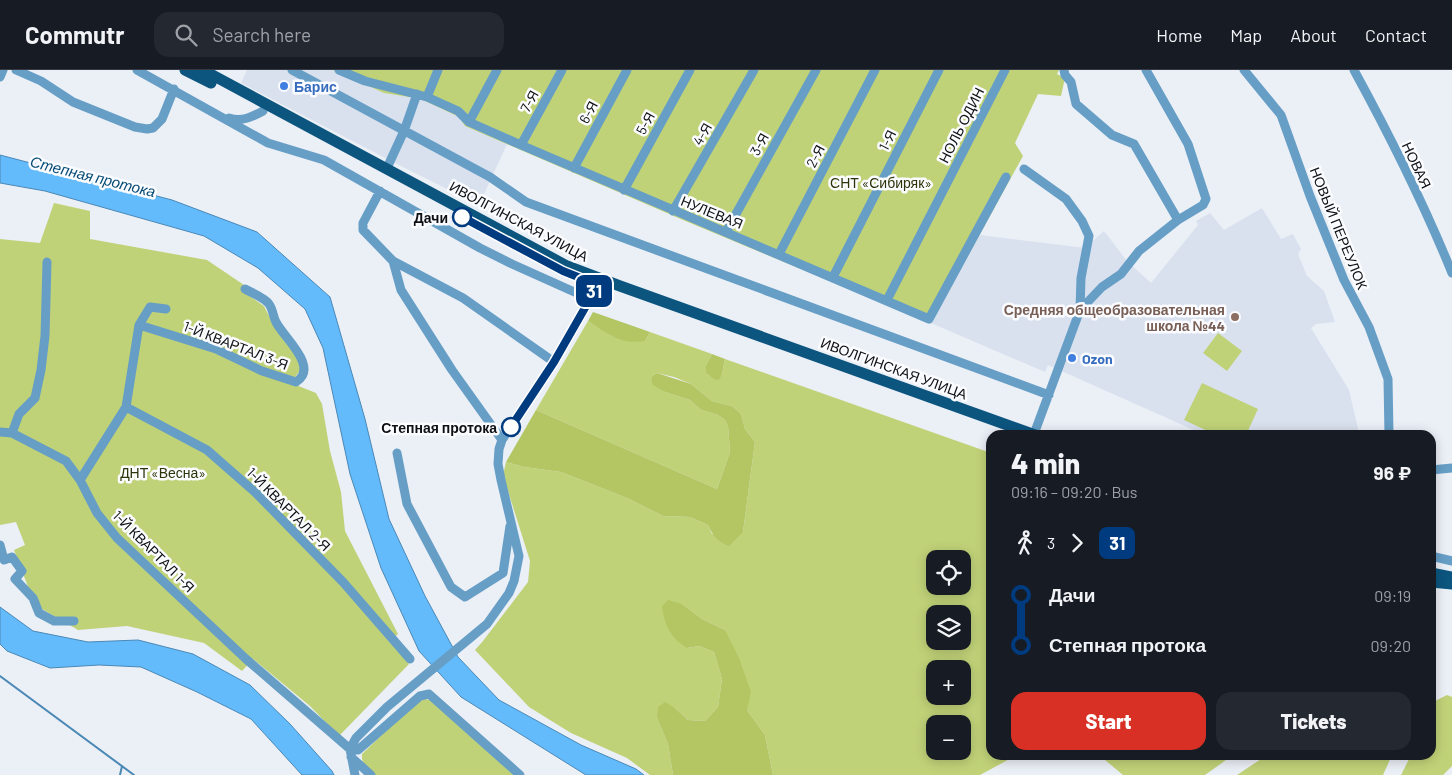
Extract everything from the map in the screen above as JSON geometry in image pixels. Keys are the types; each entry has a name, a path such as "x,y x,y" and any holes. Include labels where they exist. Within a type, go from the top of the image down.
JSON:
{"main road":[{"name":"ИВОЛГИНСКАЯ УЛИЦА","path":"185,70 563,271 1000,430"},
{"name":"ИВОЛГИНСКАЯ УЛИЦА","path":"202,70 216,74 567,266 1020,430"},
{"path":"1436,574 1452,577"},
{"path":"1436,582 1452,584"}],"street":[{"path":"0,77 3,70"},
{"path":"16,70 42,80 73,102 147,129 153,128 162,119 174,89"},
{"path":"137,70 268,142 324,160 512,264 590,299"},
{"path":"292,70 490,177 526,202 1049,396"},
{"name":"НУЛЕВАЯ","path":"339,70 365,81 427,96 458,110 469,122 673,211 779,254 929,319 1006,177"},
{"path":"427,96 438,70"},
{"path":"469,122 497,70"},
{"name":"7-Я","path":"521,145 562,70"},
{"name":"6-Я","path":"574,168 627,70"},
{"name":"5-Я","path":"624,190 690,70"},
{"name":"4-Я","path":"673,211 754,70"},
{"name":"3-Я","path":"726,232 816,70"},
{"name":"2-Я","path":"779,254 875,70"},
{"name":"1-Я","path":"833,277 939,70"},
{"name":"НОЛЬ ОДИН","path":"887,300 1005,70"},
{"path":"1064,70 1065,75 1071,82 1076,104 1112,135 1134,144 1178,220"},
{"path":"1080,310 1102,287 1121,274 1139,250 1178,220 1203,205 1206,200 1188,144 1146,70"},
{"name":"НОВЫЙ ПЕРЕУЛОК","path":"1244,70 1281,115 1310,196 1344,280 1369,327 1388,379 1389,430"},
{"name":"НОВАЯ","path":"1354,70 1379,117 1452,273"},
{"path":"387,168 418,94"},
{"path":"219,115 235,120 248,118 263,111"},
{"path":"1024,169 1066,200 1082,222 1089,236 1081,278 1080,310 1036,430"},
{"path":"380,191 363,228 393,261 463,298 554,362"},
{"path":"393,261 401,290 452,370 502,440"},
{"path":"0,432 12,433 18,414 35,398 41,370 44,336 47,262"},
{"path":"355,775 350,753 356,738 387,707 488,624 509,593 514,581 519,556 498,464 499,449 502,440 554,362 598,285"},
{"name":"1-Й КВАРТАЛ 3-Я","path":"139,325 216,349 262,371 296,382 303,376 304,370 300,355 275,322 269,303 246,289"},
{"path":"80,480 126,407 139,325 150,307 166,310"},
{"name":"1-Й КВАРТАЛ 2-Я","path":"126,407 207,450 254,492 336,575 410,659"},
{"name":"1-Й КВАРТАЛ 1-Я","path":"12,433 66,461 80,480 97,513 117,538 350,753 371,775"},
{"path":"396,453 407,504 451,588 465,597 503,573 511,520"},
{"path":"1436,470 1452,468"},
{"path":"0,545 4,560 12,557 22,571 15,579 33,598 39,613 54,621 74,621"},
{"path":"1436,557 1452,561"},
{"path":"350,753 358,750 420,696 429,694 520,775"}],"shaded area":[{"path":"247,70 333,70 384,93 421,99 459,117 466,126 507,144 479,205 241,83"},
{"name":"Средняя общеобразовательная школа №44","path":"1262,208 1281,239 1293,234 1301,249 1298,254 1307,276 1324,291 1335,322 1316,324 1311,328 1349,390 1358,430 1194,430 1048,365 1045,372 931,323 980,235 1085,248 1104,231 1127,261 1151,283 1198,225 1196,221 1210,213 1224,230"}],"green space":[{"name":"СНТ «Сибиряк»","path":"333,70 1059,70 1057,74 1065,78 1061,96 1038,94 1015,143 1023,156 931,323 683,220 465,126 459,117 421,99 384,93"},
{"name":"ДНТ «Весна»","path":"54,203 90,211 90,239 207,260 244,285 241,290 264,306 273,324 297,356 301,369 291,383 316,393 322,404 330,451 341,492 345,531 398,634 390,641 409,664 339,736 310,706 253,659 242,671 204,643 127,626 78,630 35,605 14,550 25,545 16,522 0,525 0,239 40,243"},
{"path":"593,312 650,332 645,341 621,340 588,321"},
{"path":"588,321 612,336 645,341 650,332 712,354 706,365 706,373 713,379 722,374 725,359 986,451 986,760 1008,760 980,775 773,775 765,735 747,710 725,630 702,619 682,604 687,648 699,646 714,652 722,679 718,707 705,721 688,720 675,708 657,718 668,744 673,775 650,775 627,758 571,733 529,707 475,650 528,582 530,561 503,475 506,462 524,467 561,472 627,498 663,516 690,517 708,525 712,534 743,532 755,442 745,429 741,414 732,406 712,401 691,384 657,373 652,376 651,380 665,392 690,400 701,410 718,415 725,420 728,426 730,452 717,489 536,410"},
{"path":"1218,333 1242,351 1227,371 1203,353"},
{"path":"712,354 725,359 719,380 713,379 706,373 706,365"},
{"path":"657,373 691,384 712,401 732,406 741,414 745,429 755,442 743,532 729,546 716,538 708,525 690,517 663,516 627,498 561,472 524,467 506,462 536,410 717,489 730,452 728,426 725,420 718,415 701,410 690,400 665,392 653,385 652,376"},
{"path":"1202,383 1258,409 1248,430 1205,430 1184,420"},
{"path":"668,600 682,604 702,619 725,630 739,658 751,692 747,710 765,735 773,775 673,775 668,744 657,718 658,707 665,702 688,720 705,721 718,707 722,679 714,652 699,646 687,648 673,636 664,619 662,606"},
{"path":"1447,695 1452,697 1452,766 1443,775 1401,775 1408,760 1436,760 1436,700"},
{"path":"424,699 430,700 514,775 374,775 365,766 362,754 415,703"},
{"path":"1105,760 1226,760 1205,775 1123,775"},
{"path":"1260,760 1390,760 1383,775 1237,775"}],"water":[{"path":"0,155 172,200 257,232 330,297 365,419 389,519 425,596 458,657 499,700 581,745 636,769 644,775 586,775 461,697 419,651 381,568 350,474 323,348 305,309 258,268 204,236 45,191 0,183"},
{"path":"0,607 33,631 88,642 138,640 193,654 250,685 290,724 334,775 302,775 251,719 141,667 99,665 50,668 7,651 0,644"}],"waterway":[{"path":"0,676 134,775"},
{"path":"120,775 122,766"}],"bus line":[{"name":"31","path":"462,217 563,271 598,285 554,362 511,427"}],"place":[{"name":"Барис","path":"284,86"},
{"name":"Дачи","path":"462,217"},
{"name":"Средняя общеобразовательная школа №44","path":"1235,317"},
{"name":"Ozon","path":"1072,358"},
{"name":"Степная протока","path":"511,427"}]}
